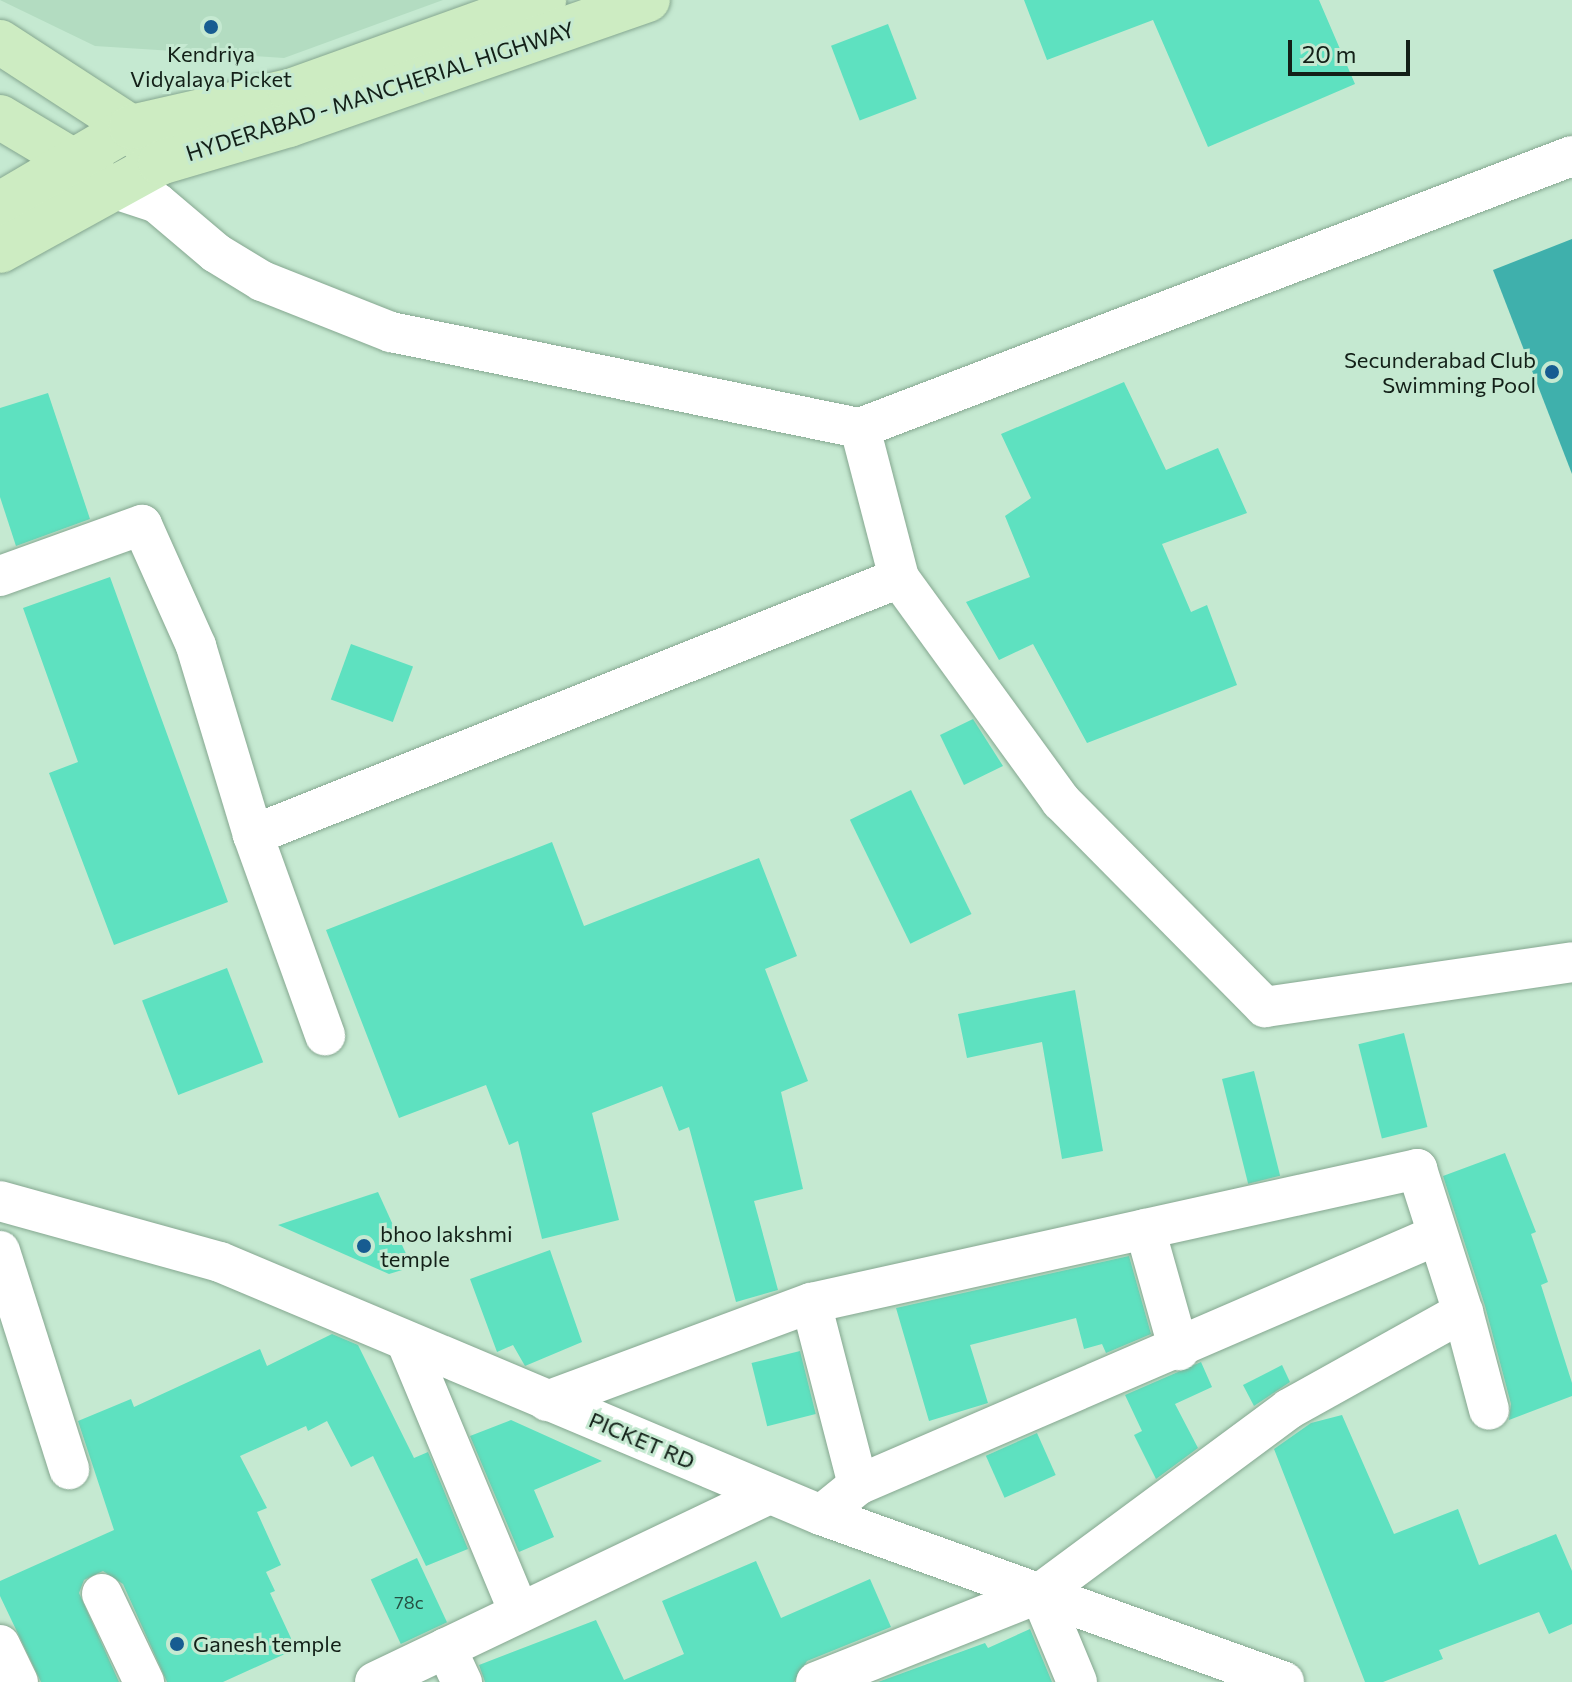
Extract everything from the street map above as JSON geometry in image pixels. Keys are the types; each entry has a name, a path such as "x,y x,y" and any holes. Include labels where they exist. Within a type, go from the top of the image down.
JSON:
{"main road":[{"name":"HYDERABAD - MANCHERIAL HIGHWAY","path":"0,204 131,127 290,91 544,0"},
{"name":"HYDERABAD - MANCHERIAL HIGHWAY","path":"0,251 115,189 158,183 289,125 648,0"},
{"path":"0,42 131,127 158,183"},
{"path":"0,117 75,159 115,189"}],"street":[{"path":"158,183 262,281 391,332 860,428 1572,156"},
{"path":"860,428 899,578 1061,801 1265,1007 1572,962"},
{"path":"0,576 142,525 196,646 253,835 325,1035"},
{"path":"253,835 899,578"},
{"path":"547,1401 811,1303 1417,1169 1435,1236 1463,1312 1489,1410"},
{"name":"PICKET RD","path":"0,1201 220,1262 821,1515 1284,1682"},
{"path":"0,1239 54,1216"},
{"path":"1145,1229 1179,1350"},
{"path":"821,1515 858,1485 1179,1350 1435,1236"},
{"path":"0,1251 69,1469"},
{"path":"811,1303 858,1485"},
{"path":"816,1682 1040,1593 1289,1409 1463,1312"},
{"path":"407,1343 518,1610"},
{"path":"375,1682 454,1665 518,1610 770,1494"},
{"path":"1040,1593 1077,1682"},
{"path":"102,1594 144,1682"},
{"path":"0,1645 18,1682"}],"shaded area":[{"name":"Kendriya Vidyalaya Picket","path":"0,0 443,0 284,58 95,46"}],"water":[{"name":"Secunderabad Club Swimming Pool","path":"1572,239 1572,474 1493,270"}],"building":[{"path":"1024,0 1319,0 1355,84 1208,147 1153,20 1047,60"},
{"path":"888,24 917,99 860,121 831,46"},
{"path":"1124,382 1166,470 1218,448 1247,513 1162,544 1191,612 1207,605 1237,685 1087,743 1033,644 999,660 966,602 1030,577 1005,516 1031,498 1001,434"},
{"path":"48,393 90,519 16,546 0,497 0,408"},
{"path":"110,577 228,902 114,945 49,773 78,762 23,608"},
{"path":"351,644 413,667 393,722 331,699"},
{"path":"973,719 1003,766 964,785 940,735"},
{"path":"911,790 971,914 910,944 850,820"},
{"path":"552,842 584,926 759,858 797,956 765,969 808,1081 781,1092 803,1189 754,1201 778,1290 736,1302 689,1127 679,1131 662,1086 592,1113 619,1220 542,1239 518,1141 509,1145 486,1085 399,1118 326,930"},
{"path":"227,968 263,1062 178,1095 142,1001"},
{"path":"1075,990 1103,1151 1062,1159 1042,1042 967,1058 958,1014"},
{"path":"1404,1033 1427,1127 1382,1138 1358,1044"},
{"path":"1254,1071 1280,1176 1248,1184 1222,1079"},
{"path":"1505,1153 1536,1232 1531,1234 1548,1282 1541,1285 1572,1383 1572,1396 1509,1420 1511,1404 1485,1306 1443,1176"},
{"name":"bhoo lakshmi temple","path":"378,1192 412,1267 389,1274 278,1225"},
{"path":"550,1250 582,1342 525,1366 513,1345 497,1352 470,1279"},
{"path":"1129,1256 1151,1334 1106,1353 1102,1344 1084,1349 1076,1318 970,1345 988,1403 929,1421 896,1308"},
{"path":"332,1334 358,1345 414,1458 428,1452 468,1549 426,1566 373,1456 351,1467 327,1421 308,1431 306,1426 240,1456 267,1508 257,1512 281,1565 266,1572 275,1591 270,1593 296,1649 223,1682 167,1682 123,1584 103,1571 84,1580 79,1593 119,1682 41,1682 0,1596 0,1581 114,1530 78,1421 131,1399 134,1407 260,1349 267,1366"},
{"path":"800,1351 816,1414 767,1426 751,1363"},
{"path":"1201,1362 1212,1387 1175,1404 1198,1448 1156,1479 1134,1435 1142,1431 1125,1395"},
{"path":"1282,1365 1290,1382 1254,1406 1243,1385"},
{"path":"1342,1415 1394,1534 1458,1509 1479,1565 1556,1534 1572,1571 1572,1624 1549,1634 1539,1612 1439,1650 1443,1659 1383,1682 1365,1682 1274,1449 1311,1423"},
{"path":"511,1420 602,1461 534,1490 554,1537 519,1552 470,1436"},
{"path":"1037,1433 1056,1475 1005,1498 986,1456"},
{"path":"417,1558 447,1622 401,1644 371,1580"},
{"path":"756,1561 781,1618 870,1579 891,1627 807,1661 794,1682 485,1682 479,1665 596,1620 624,1680 684,1654 662,1601"},
{"path":"1030,1629 1052,1682 878,1682 985,1643 988,1648"}],"place":[{"name":"Kendriya Vidyalaya Picket","path":"211,27"},
{"name":"Secunderabad Club Swimming Pool","path":"1552,372"},
{"name":"bhoo lakshmi temple","path":"364,1246"},
{"name":"Ganesh temple","path":"177,1644"}]}
